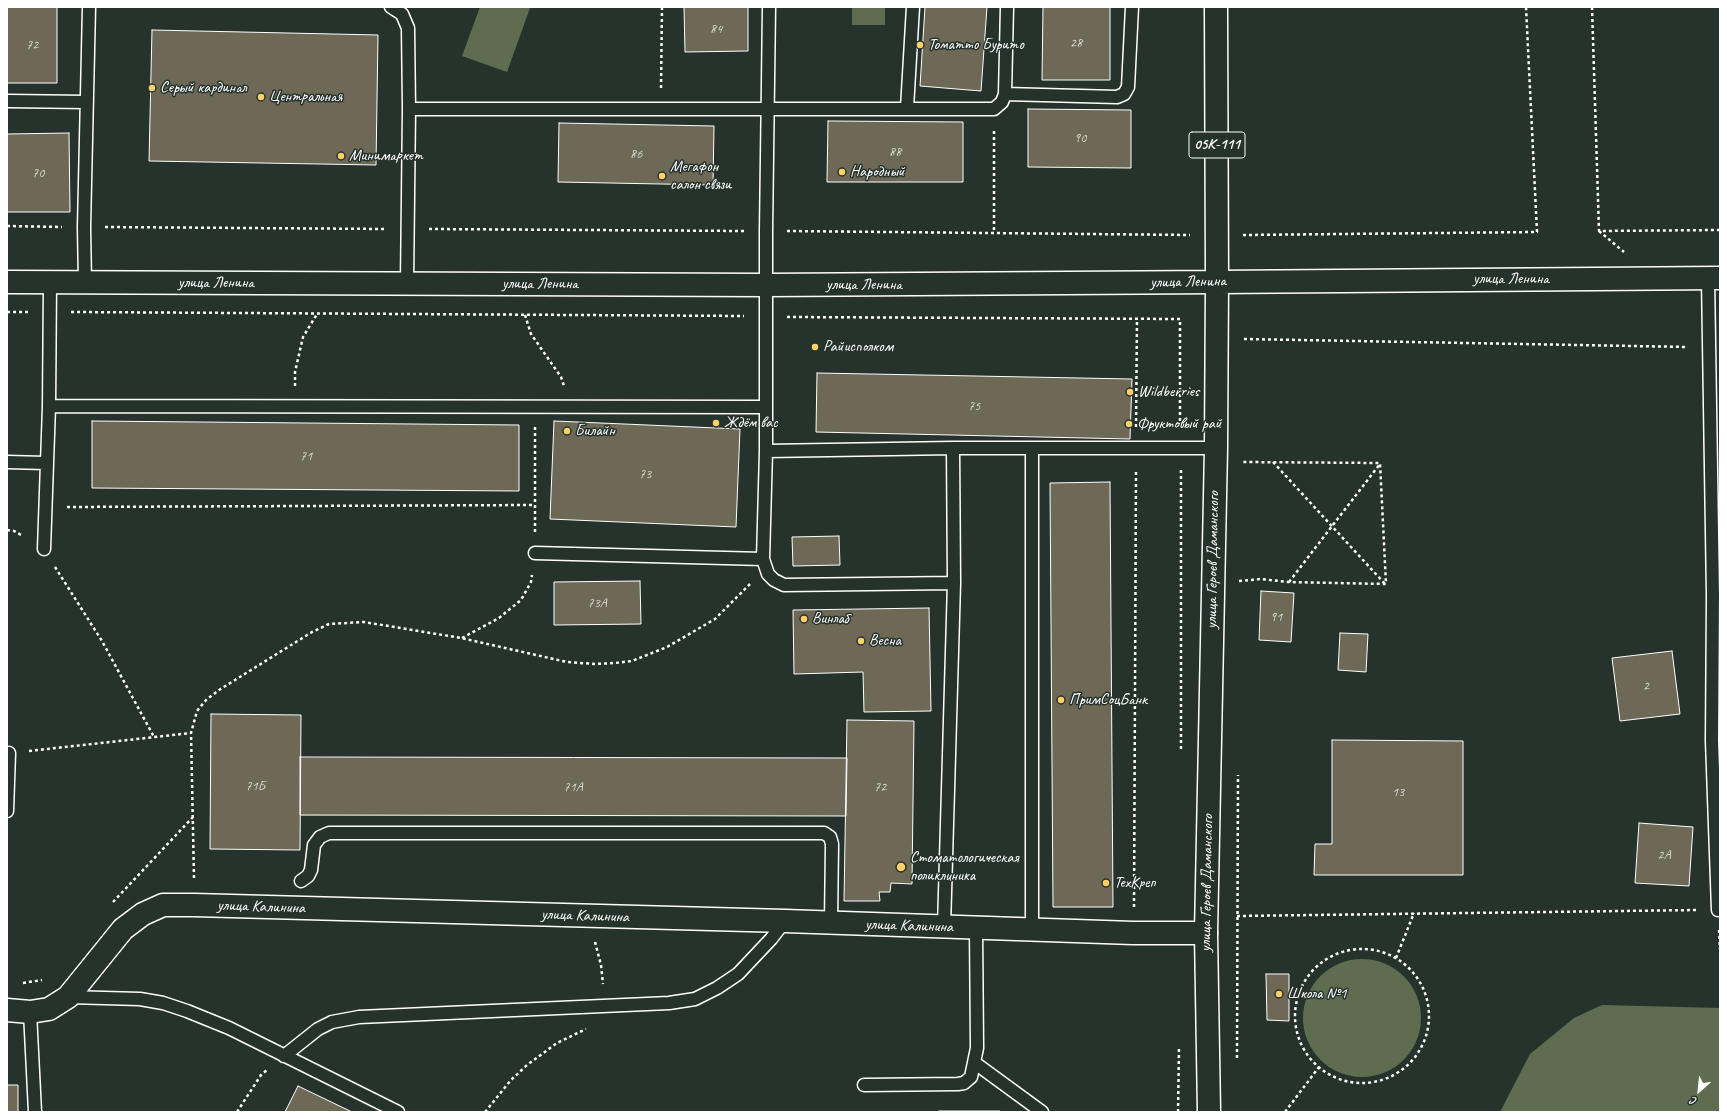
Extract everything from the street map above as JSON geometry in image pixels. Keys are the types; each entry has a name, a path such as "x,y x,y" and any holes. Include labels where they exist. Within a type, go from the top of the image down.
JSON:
{"main road":[{"name":"улица Героев Даманского","path":"1209,1112 1206,933 1216,448 1216,7"},
{"name":"улица Ленина","path":"7,282 766,285 1714,278"},
{"name":"улица Калинина","path":"7,1010 30,1012 49,1009 68,997 123,929 143,914 163,906 194,905 785,921 1133,933 1206,933"}],"lane":[{"path":"85,283 84,227 88,7"},
{"path":"391,7 402,14 408,28 409,109 406,284"},
{"path":"769,7 764,563 768,574 774,580 784,585 954,583"},
{"path":"907,108 913,7"},
{"path":"409,109 994,109 1002,102 1005,94 1007,7"},
{"path":"1005,94 1117,97 1124,94 1128,87 1132,7"},
{"path":"7,101 87,102"},
{"path":"1714,278 1713,596 1718,910"},
{"path":"44,549 49,406 50,282"},
{"path":"49,406 766,407"},
{"path":"766,451 953,448 1216,448"},
{"path":"944,927 954,583 953,448"},
{"path":"1032,449 1032,929"},
{"path":"7,462 46,463"},
{"path":"534,553 764,563"},
{"path":"7,811 9,753"},
{"path":"300,881 308,876 311,870 314,845 320,837 329,834 824,833 830,837 832,844 830,923"},
{"path":"284,1056 318,1029 332,1022 359,1017 669,1003 695,999 717,988 738,974 771,939 785,921"},
{"path":"864,1085 964,1084 971,1077 977,1048 976,928"},
{"path":"68,997 140,999 163,1003 229,1028 398,1112"},
{"path":"30,1012 35,1112"},
{"path":"975,1063 1042,1112"}],"path":[{"path":"660,109 662,7"},
{"path":"7,226 1217,235 1537,232 1526,7"},
{"path":"1592,7 1599,231 1720,230"},
{"path":"994,109 994,233"},
{"path":"7,312 1180,319 1181,758"},
{"path":"295,406 295,372 299,349 303,336 317,314"},
{"path":"526,315 531,334 561,377 565,390 565,407"},
{"path":"1133,933 1137,319"},
{"path":"1242,339 1688,348 1688,341"},
{"path":"461,638 499,618 521,600 531,582 534,553 536,407"},
{"path":"1239,461 1380,463"},
{"path":"1273,462 1386,584"},
{"path":"1288,582 1380,463"},
{"path":"1380,463 1386,584"},
{"path":"46,507 535,504"},
{"path":"7,530 14,531 44,549 102,641 154,737"},
{"path":"194,905 191,733 197,711 206,700 220,690 298,640 329,624 364,622 461,638 567,662 594,664 632,660 667,647 715,619 764,563"},
{"path":"1239,581 1261,580 1386,584"},
{"path":"9,753 191,733"},
{"path":"1237,916 1718,910 1720,949"},
{"path":"1396,958 1414,913"},
{"path":"1351,949 1374,950 1396,958 1414,973 1426,993 1430,1016 1426,1039 1414,1059 1398,1073 1391,1076 1378,1081 1357,1083 1337,1078 1318,1067 1302,1045 1297,1032 1295,1011 1300,990 1311,972 1329,957 1351,949"},
{"path":"1178,1112 1180,1044"},
{"path":"237,1112 261,1075 284,1056"},
{"path":"1284,1112 1318,1067"}],"green space":[{"path":"480,7 530,8 507,72 462,56"},
{"path":"852,7 885,7 885,25 852,25"},
{"path":"1362,959 1373,960 1385,964 1404,976 1416,995 1420,1007 1420,1029 1416,1041 1404,1060 1385,1072 1373,1076 1362,1077 1351,1076 1339,1072 1320,1060 1308,1041 1304,1029 1303,1018 1304,1007 1308,995 1320,976 1339,964 1351,960"},
{"path":"1602,1005 1720,1008 1720,1112 1500,1112 1530,1054 1574,1018"}],"building":[{"path":"7,7 57,7 57,83 7,83"},
{"path":"684,7 748,7 748,51 685,52"},
{"path":"925,7 987,7 981,91 920,86"},
{"path":"1043,7 1110,7 1110,80 1042,80"},
{"path":"152,30 378,35 376,165 149,161"},
{"path":"1028,109 1131,110 1131,168 1028,167"},
{"path":"828,121 963,122 963,182 827,182"},
{"path":"559,123 714,126 713,185 558,182"},
{"path":"69,133 70,212 7,212 7,134"},
{"path":"817,373 1132,379 1130,439 816,432"},
{"path":"92,421 519,425 519,491 92,488"},
{"path":"554,421 740,429 736,527 550,519"},
{"path":"1110,482 1113,907 1053,907 1050,483"},
{"path":"839,536 840,565 793,566 792,537"},
{"path":"640,581 641,624 554,625 554,582"},
{"path":"1261,591 1294,593 1291,642 1259,640"},
{"name":"Весна","path":"929,608 931,711 864,712 863,672 794,674 793,610"},
{"path":"1340,633 1368,634 1366,672 1338,670"},
{"path":"1672,651 1680,714 1620,721 1612,658"},
{"path":"211,714 301,715 300,850 210,849"},
{"path":"847,720 914,721 912,884 891,883 890,892 879,892 880,901 844,901"},
{"path":"1332,740 1463,741 1463,875 1314,875 1315,844 1332,844"},
{"path":"300,757 847,758 846,816 300,815"},
{"path":"1639,823 1693,827 1689,886 1635,883"},
{"path":"1266,974 1289,974 1289,1021 1267,1020"},
{"path":"7,1085 18,1085 18,1112 7,1112"},
{"path":"298,1086 352,1112 285,1112"},
{"path":"1000,1111 1000,1112 939,1112"}],"place":[{"name":"Томатто Бурито","path":"920,45"},
{"name":"Серый кардинал","path":"152,88"},
{"name":"Центральная","path":"261,97"},
{"name":"Минимаркет","path":"341,156"},
{"name":"Народный","path":"842,172"},
{"name":"Мегафон салон связи","path":"662,176"},
{"name":"Райисполком","path":"815,347"},
{"name":"Wildberries","path":"1130,392"},
{"name":"Ждём вас","path":"716,423"},
{"name":"Фруктовый рай","path":"1129,424"},
{"name":"Билайн","path":"567,431"},
{"name":"Винлаб","path":"804,619"},
{"name":"Весна","path":"861,641"},
{"name":"ПримСоцБанк","path":"1061,700"},
{"name":"Стоматологическая поликлиника","path":"901,867"},
{"name":"ТехКреп","path":"1106,883"},
{"name":"Школа №1","path":"1279,994"}]}
